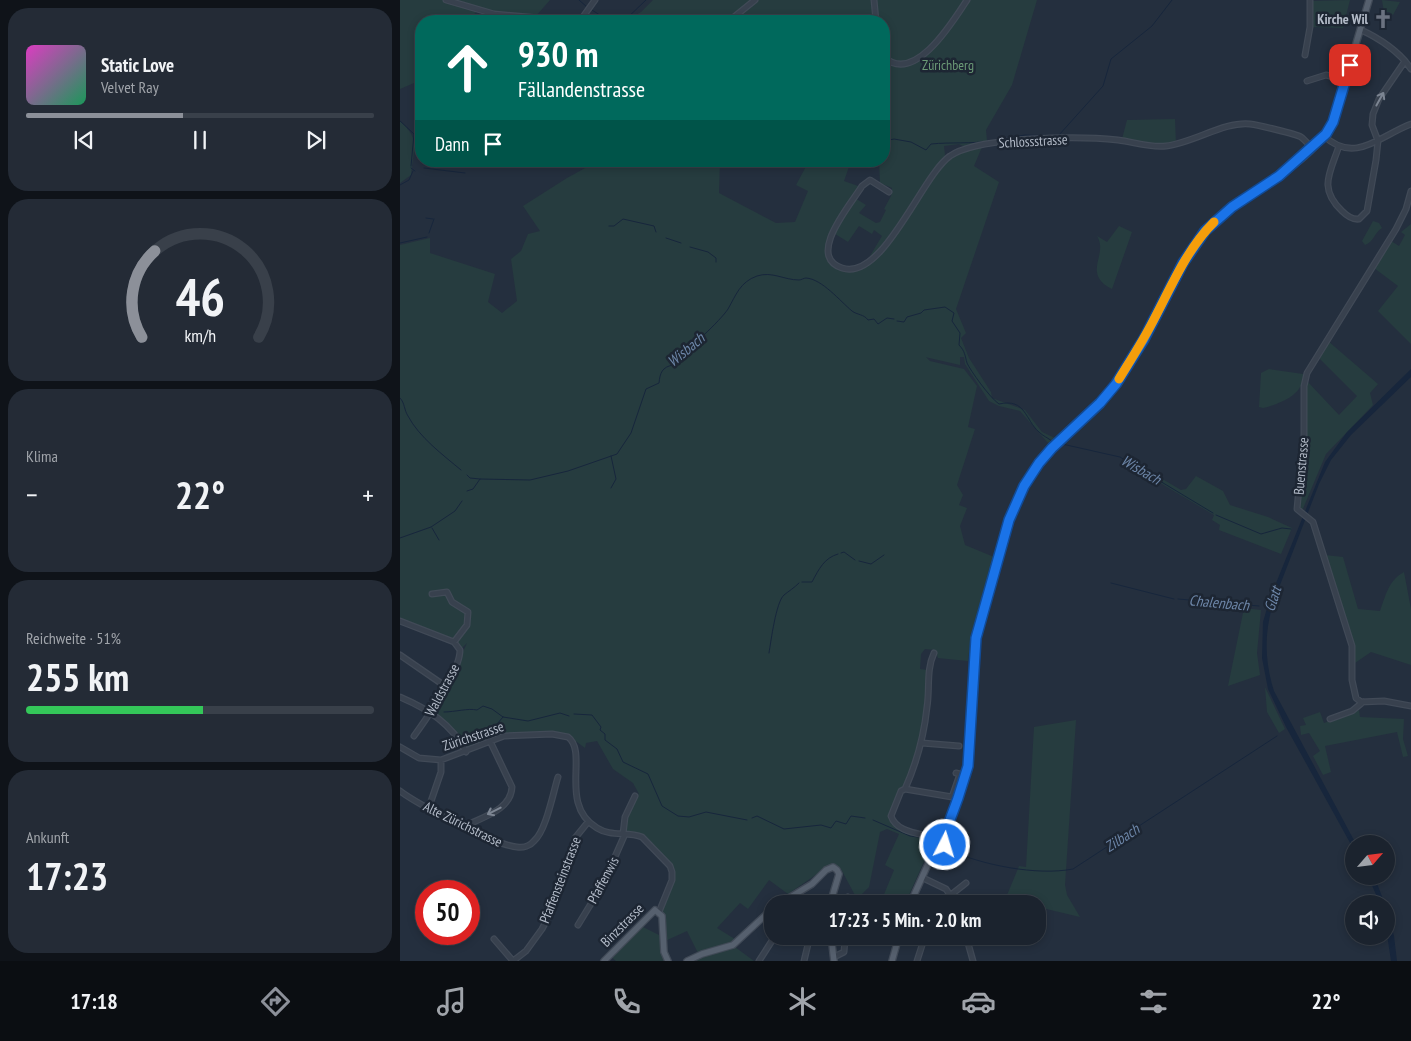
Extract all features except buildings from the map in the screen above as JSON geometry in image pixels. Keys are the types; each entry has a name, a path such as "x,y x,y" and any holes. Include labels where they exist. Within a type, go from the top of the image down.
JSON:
{"main road":[{"path":"914,895 940,840 965,778 976,638 1009,520 1032,472 1056,444 1100,403 1116,384 1146,335 1183,263 1205,231 1232,207 1272,182 1324,136 1333,122 1369,0"},
{"path":"794,895 812,884 830,867 836,868 839,874 833,895"},
{"name":"Binzstrasse","path":"604,961 650,913 655,910 659,912"},
{"path":"659,912 662,919 664,952 668,961"},
{"path":"687,961 733,944 764,917"},
{"path":"832,945 834,959"},
{"path":"892,961 896,945"}],"street":[{"path":"446,0 494,14 505,15"},
{"path":"585,15 596,0"},
{"path":"736,15 755,0"},
{"path":"874,0 875,15"},
{"path":"890,61 899,66 906,66 914,62 945,31 967,0"},
{"path":"1305,55 1310,27 1310,0"},
{"path":"1361,30 1374,36 1405,61 1411,69"},
{"path":"1339,146 1328,176 1327,190 1341,210 1356,220 1363,217 1368,211 1378,141 1372,125 1373,114 1379,99 1405,61"},
{"path":"1307,81 1326,75 1346,80"},
{"name":"Schlossstrasse","path":"889,192 870,180 862,186 829,238 829,252 836,264 848,270 868,264 890,237 945,160 966,149 1024,139 1111,140 1167,146 1247,124 1300,136 1312,148"},
{"path":"1324,136 1339,146 1358,148 1378,141 1411,124"},
{"name":"Buenstrasse","path":"1363,702 1358,701 1355,696 1352,646 1313,522 1308,516 1302,514 1297,509 1304,436 1304,386 1307,373 1396,229 1406,209 1411,191"},
{"name":"Waldstrasse","path":"432,594 447,592 452,602 468,612 468,625 454,642"},
{"name":"Waldstrasse","path":"400,621 454,642 459,648 460,654 430,714 414,736"},
{"path":"934,653 928,670 930,683 922,743 905,789 901,791 891,816 895,824 902,828 940,840"},
{"path":"400,655 445,686"},
{"path":"400,698 419,705 447,725 466,752"},
{"path":"1330,719 1352,711 1363,702 1384,701 1411,706"},
{"name":"Zürichstrasse","path":"400,746 422,759 441,760 504,736 560,734 570,739 576,751 574,772 578,804 588,822"},
{"path":"465,826 504,806 509,799 512,787 490,741"},
{"path":"922,743 958,746"},
{"path":"429,808 441,772 441,760"},
{"path":"905,789 952,797 960,774 956,773"},
{"name":"Alte Zürichstrasse","path":"400,791 465,826 508,846 519,848 528,845 539,835 558,777"},
{"name":"Pfaffenwis","path":"578,925 603,884 624,834 625,817 635,796"},
{"path":"588,822 604,832 642,837 671,868 672,880 659,912"},
{"name":"Pfaffensteinstrasse","path":"494,938 513,961 526,951 551,912 575,838 588,822"},
{"path":"923,876 942,886 952,894 966,883"},
{"path":"759,961 769,945"},
{"path":"804,961 808,945"},
{"path":"834,959 844,952 845,945"},
{"path":"916,961 922,945"},
{"path":"969,945 973,961"}],"green space":[{"path":"400,0 550,0 537,15 502,15 478,10 473,15 415,15 415,83 400,89"},
{"name":"Zürichberg","path":"653,0 1037,0 1012,85 986,130 987,141 967,148 959,144 944,146 945,155 942,161 901,221 872,257 870,256 882,236 874,230 872,234 859,226 848,242 832,232 828,246 831,259 848,270 868,264 914,206 946,161 959,152 982,147 974,166 999,182 956,309 966,333 961,338 969,358 991,392 992,398 1025,410 1042,432 1055,438 1048,443 1020,411 999,406 989,401 965,364 964,357 960,357 960,365 926,357 930,361 964,369 977,386 968,427 975,429 957,485 963,495 959,505 967,508 960,526 965,545 994,557 970,644 968,661 938,658 935,650 925,649 921,654 920,669 928,670 930,689 925,727 914,763 891,816 897,826 935,837 909,895 884,895 894,870 885,865 899,834 887,829 880,832 869,887 861,895 855,895 841,869 833,863 788,894 769,880 748,909 740,903 717,928 738,941 734,945 735,947 754,961 687,961 699,955 687,931 663,942 659,912 669,886 672,869 642,837 623,834 624,824 635,796 639,794 633,783 613,769 597,741 586,743 585,748 566,734 553,732 511,734 467,750 461,739 436,714 437,707 467,643 460,650 456,641 400,621 400,245 430,238 430,253 495,274 488,302 502,313 517,301 511,259 521,251 528,234 540,231 523,206 587,167 720,167 719,193 776,223 795,222 808,191 796,185 806,167 849,167 844,181 861,187 855,198 866,205 859,213 876,223 880,222 886,210 884,209 891,196 892,188 880,183 879,167 890,167 890,15 636,15"},
{"path":"1350,0 1343,28 1310,27 1310,1"},
{"path":"1382,0 1400,2 1393,15 1389,12 1384,12"},
{"path":"1175,119 1176,143 1155,145 1122,139 1127,120"},
{"path":"400,121 411,134 414,152 411,175 400,183"},
{"path":"1373,221 1379,223 1382,228 1365,245 1362,241"},
{"path":"1411,224 1411,344 1378,311 1398,286 1374,268 1391,241 1399,246 1405,235 1401,232"},
{"path":"1119,226 1132,232 1112,289 1098,277 1097,264 1100,243 1097,236 1107,242"},
{"path":"1328,341 1378,384 1370,393 1373,405 1326,454 1302,511 1299,511 1307,415 1306,380 1339,415 1357,396 1319,358"},
{"path":"1269,369 1303,374 1303,381 1300,388 1290,397 1263,408 1259,407 1261,373"},
{"path":"1196,476 1223,491 1230,505 1268,517 1292,528 1281,554 1219,530 1220,525 1212,520 1214,515 1157,481 1159,477 1181,490 1186,489"},
{"path":"1325,555 1343,557 1358,609 1380,611 1391,584 1404,572 1411,609 1411,665 1371,652 1355,663 1354,650"},
{"path":"1244,608 1261,610 1257,653 1260,675 1228,686"},
{"path":"1265,687 1285,729 1279,733 1267,712"},
{"path":"1359,710 1360,717 1404,719 1403,739 1408,756 1403,757 1397,732 1325,746 1331,772 1323,775 1313,756 1320,751 1309,733 1301,735 1300,726 1306,725 1303,718 1320,712 1324,723"},
{"path":"1076,720 1065,885 1067,895 1080,917 1046,909 1046,895 1007,895 1019,866 1026,867 1034,727"},
{"path":"641,926 659,935 668,961 616,961 610,956"}],"water":[{"name":"Glatt","path":"1411,369 1411,377 1351,435 1331,460 1319,484 1275,598 1267,633 1268,668 1274,691 1351,835 1346,835 1286,727 1268,689 1262,658 1263,622 1270,598 1325,462 1347,432"},
{"path":"1372,885 1378,885 1381,895 1376,895"},
{"path":"1395,944 1397,961 1391,961 1389,945"}],"waterway":[{"path":"579,0 587,7"},
{"path":"630,15 646,0"},
{"path":"1059,135 1103,86 1111,59 1152,26 1172,0"},
{"path":"592,10 600,15"},
{"path":"400,121 414,134 411,166"},
{"path":"995,140 1025,135 1056,136"},
{"path":"890,140 911,142 926,150 931,144 991,141"},
{"path":"411,168 415,171"},
{"path":"424,168 465,173"},
{"path":"400,185 409,180 413,171"},
{"path":"426,218 433,219"},
{"path":"429,233 434,219"},
{"path":"609,226 614,226 623,219 654,226 656,232"},
{"path":"400,243 427,237"},
{"path":"666,238 681,243"},
{"path":"690,247 708,252 716,258 716,262"},
{"name":"Wisbach","path":"467,491 473,489 480,479 530,480 568,471 617,454 631,433 646,389 659,383 664,369 673,365 676,357 711,328 728,309 742,285 757,276 773,275 794,280 812,279 831,291 852,311 868,320 874,319 878,324 887,318 894,319"},
{"name":"Wisbach","path":"897,321 904,322 907,317 921,313 924,310 945,307 954,313 952,321 960,333 959,345 964,351 969,367 981,384 999,404 1008,403 1020,407 1034,427 1052,441"},
{"path":"400,398 407,414 418,431 461,470"},
{"name":"Wisbach","path":"1062,444 1120,457 1213,513"},
{"path":"611,456 616,479 611,488"},
{"path":"467,475 470,478 480,479"},
{"name":"Wisbach","path":"400,538 431,527 455,511 462,501"},
{"name":"Wisbach","path":"1216,515 1261,534 1282,528 1291,529"},
{"path":"432,528 439,540"},
{"name":"Chalenbach","path":"841,553 844,552 855,560"},
{"name":"Chalenbach","path":"802,582 812,582 825,561 838,554"},
{"name":"Chalenbach","path":"859,561 871,564 884,555"},
{"name":"Chalenbach","path":"769,653 774,622 781,599 799,583"},
{"name":"Chalenbach","path":"1111,583 1174,599"},
{"name":"Chalenbach","path":"1178,599 1259,606"},
{"name":"Zilbach","path":"444,712 477,710 483,706 492,709 503,717 528,721 560,713 569,716"},
{"name":"Zilbach","path":"574,714 592,715 601,727 600,730 605,734 605,740 617,749 623,762 648,774 662,806 678,816 689,817 706,812 747,820"},
{"path":"476,737 497,724 503,717"},
{"name":"Zilbach","path":"949,850 977,860 1010,868 1043,871 1073,869 1277,736"},
{"name":"Zilbach","path":"752,818 757,816 784,829 821,825 831,828 836,821 846,824 851,816 865,818"},
{"name":"Zilbach","path":"873,820 910,836 925,838 932,842"}],"slow traffic":[{"path":"1119,379 1137,351 1183,263 1205,231 1214,222"}],"place":[{"name":"Kirche Wil","path":"1383,19"}],"route":[{"path":"945,845 948,842 946,836 944,836 946,826 958,798 968,766 976,638 1009,520 1024,486 1032,472 1052,448 1100,403 1116,384 1144,339 1183,263 1205,231 1232,207 1279,176 1326,134 1333,122 1350,65"}]}
